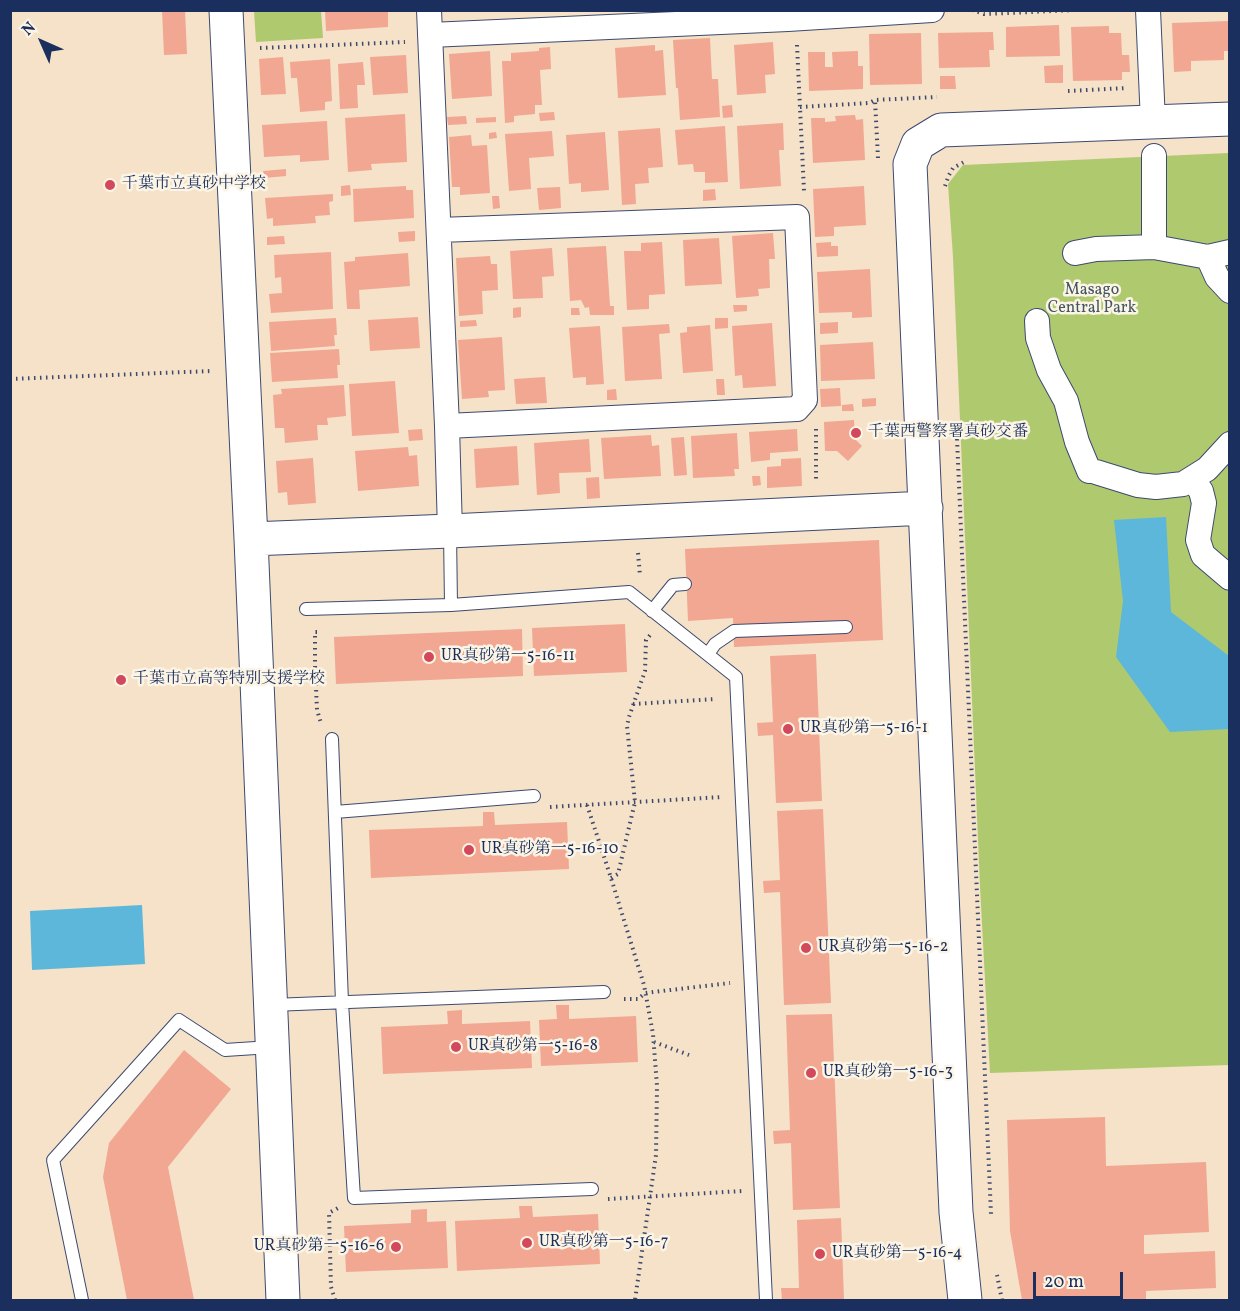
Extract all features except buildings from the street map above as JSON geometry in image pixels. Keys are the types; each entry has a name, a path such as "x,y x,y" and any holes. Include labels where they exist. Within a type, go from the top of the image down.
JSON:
{"street":[{"path":"226,10 283,1300"},
{"path":"429,10 450,531"},
{"path":"430,38 607,19 790,16 932,10"},
{"path":"1148,10 1153,122"},
{"path":"965,1300 956,1200 910,164 918,144 940,129 1230,119"},
{"path":"1154,156 1154,247"},
{"path":"439,230 797,217 805,400 797,409 447,426"},
{"path":"1075,253 1096,249 1154,247 1219,254 1217,277 1230,291"},
{"path":"1037,321 1038,338 1049,370 1065,401 1077,442 1092,472 1138,485 1156,487 1184,484 1208,469 1230,444"},
{"path":"1192,479 1201,491 1203,503 1198,540 1203,555 1230,578"},
{"path":"251,539 926,508"}],"lane":[{"path":"450,531 451,604"},
{"path":"652,611 673,585 685,584"},
{"path":"306,609 451,604 629,592 736,677 766,1300"},
{"path":"708,654 714,644 734,631 846,627"},
{"path":"332,739 342,1002 354,1198 592,1189"},
{"path":"335,812 534,796"},
{"path":"271,1005 604,992"},
{"path":"82,1300 53,1160 178,1020 225,1050 272,1047"}],"path":[{"path":"972,10 984,14 1076,10"},
{"path":"790,16 800,107 805,203 797,217"},
{"path":"253,48 430,38"},
{"path":"800,107 869,103 875,100"},
{"path":"946,195 945,183 949,175 953,168 965,161"},
{"path":"10,379 222,371"},
{"path":"800,405 816,418 816,483"},
{"path":"956,432 991,1225"},
{"path":"634,596 640,582 637,543"},
{"path":"611,878 618,874 635,802 627,726 645,671 646,640 653,632 644,626"},
{"path":"326,631 315,632 317,710 321,722 332,739"},
{"path":"633,704 737,698"},
{"path":"540,808 742,796"},
{"path":"587,805 644,985 654,1042 657,1086 656,1155 635,1300"},
{"path":"604,992 616,1000 638,999 645,993 751,981"},
{"path":"654,1042 688,1055"},
{"path":"592,1189 600,1199 761,1190"},
{"path":"335,1300 331,1287 329,1213 354,1198"},
{"path":"996,1269 1002,1300"}],"green space":[{"path":"254,11 321,11 323,38 256,42"},
{"name":"Masago Central Park","path":"1229,153 1229,1065 990,1073 948,184 963,165"}],"water":[{"path":"1166,517 1171,612 1229,656 1229,729 1170,732 1116,657 1123,601 1114,520"},
{"path":"142,905 145,964 32,970 30,911"}],"place":[{"name":"千葉市立真砂中学校","path":"110,185"},
{"name":"千葉西警察署真砂交番","path":"856,433"},
{"name":"UR真砂第一5-16-11","path":"429,657"},
{"name":"千葉市立高等特別支援学校","path":"121,680"},
{"name":"UR真砂第一5-16-1","path":"788,729"},
{"name":"UR真砂第一5-16-10","path":"469,850"},
{"name":"UR真砂第一5-16-2","path":"806,948"},
{"name":"UR真砂第一5-16-8","path":"456,1047"},
{"name":"UR真砂第一5-16-3","path":"811,1073"},
{"name":"UR真砂第一5-16-7","path":"527,1243"},
{"name":"UR真砂第一5-16-6","path":"396,1247"},
{"name":"UR真砂第一5-16-4","path":"820,1254"}]}
